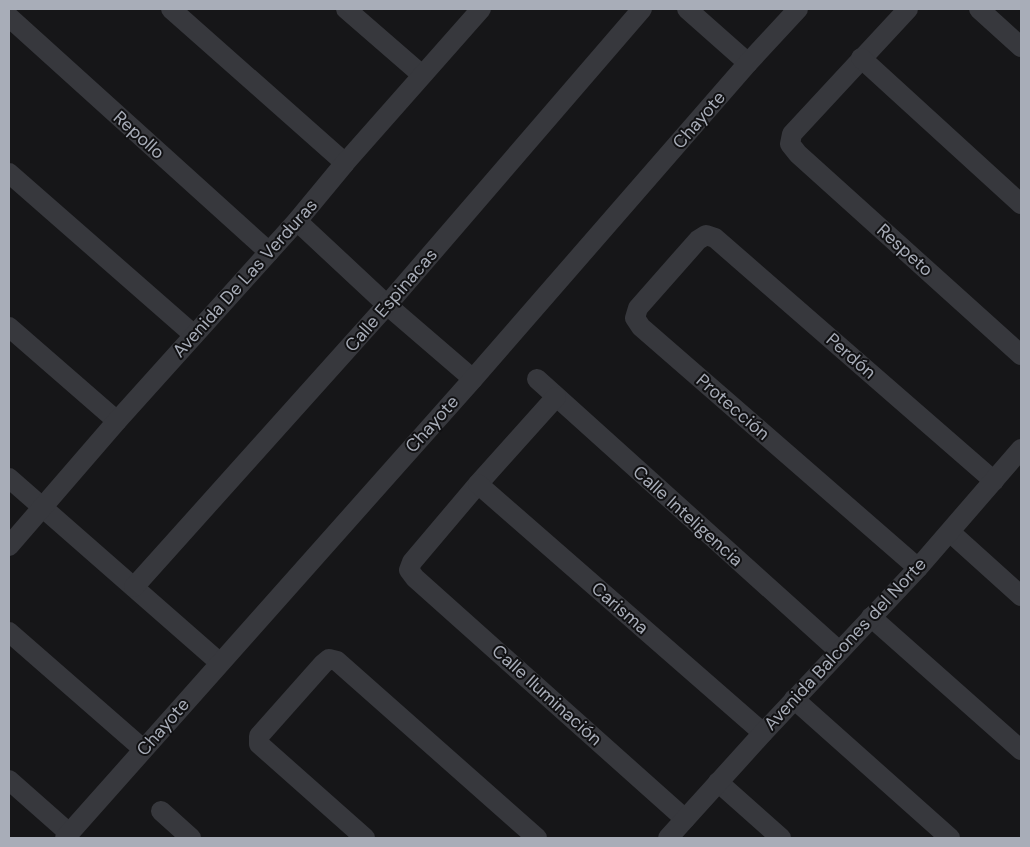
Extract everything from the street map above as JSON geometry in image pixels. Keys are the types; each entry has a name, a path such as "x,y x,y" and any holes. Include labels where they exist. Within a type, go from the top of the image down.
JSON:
{"street":[{"path":"171,9 345,163"},
{"path":"346,9 422,75"},
{"name":"Avenida De Las Verduras","path":"9,546 117,421 297,221 345,163 481,9"},
{"name":"Calle Espinacas","path":"134,587 388,305 642,9"},
{"path":"686,9 748,63"},
{"name":"Chayote","path":"67,835 219,662 473,379 748,63 798,9"},
{"path":"908,9 861,58 1021,204"},
{"path":"979,9 1021,47"},
{"name":"Repollo","path":"9,17 269,252"},
{"name":"Respeto","path":"861,58 792,134 790,144 805,160 1021,355"},
{"path":"9,173 194,335"},
{"path":"297,221 388,305 473,379"},
{"name":"Perdón","path":"706,235 715,238 994,481"},
{"name":"Protección","path":"706,235 698,240 638,308 634,318 641,327 918,568"},
{"path":"9,327 117,421"},
{"name":"Calle Inteligencia","path":"537,379 839,651"},
{"path":"478,484 556,397"},
{"name":"Avenida Balcones del Norte","path":"668,838 794,699 918,568 1021,449"},
{"path":"9,478 219,662"},
{"name":"Calle Iluminación","path":"478,484 412,562 409,570 422,584 685,819"},
{"name":"Carisma","path":"478,484 763,733"},
{"path":"950,532 1021,596"},
{"path":"871,617 1021,750"},
{"path":"9,632 143,749"},
{"path":"365,838 259,744 259,736 323,664 330,659 337,661 537,838"},
{"path":"794,699 950,838"},
{"path":"9,780 67,835"},
{"path":"718,782 781,838"},
{"path":"161,811 181,835"}]}
